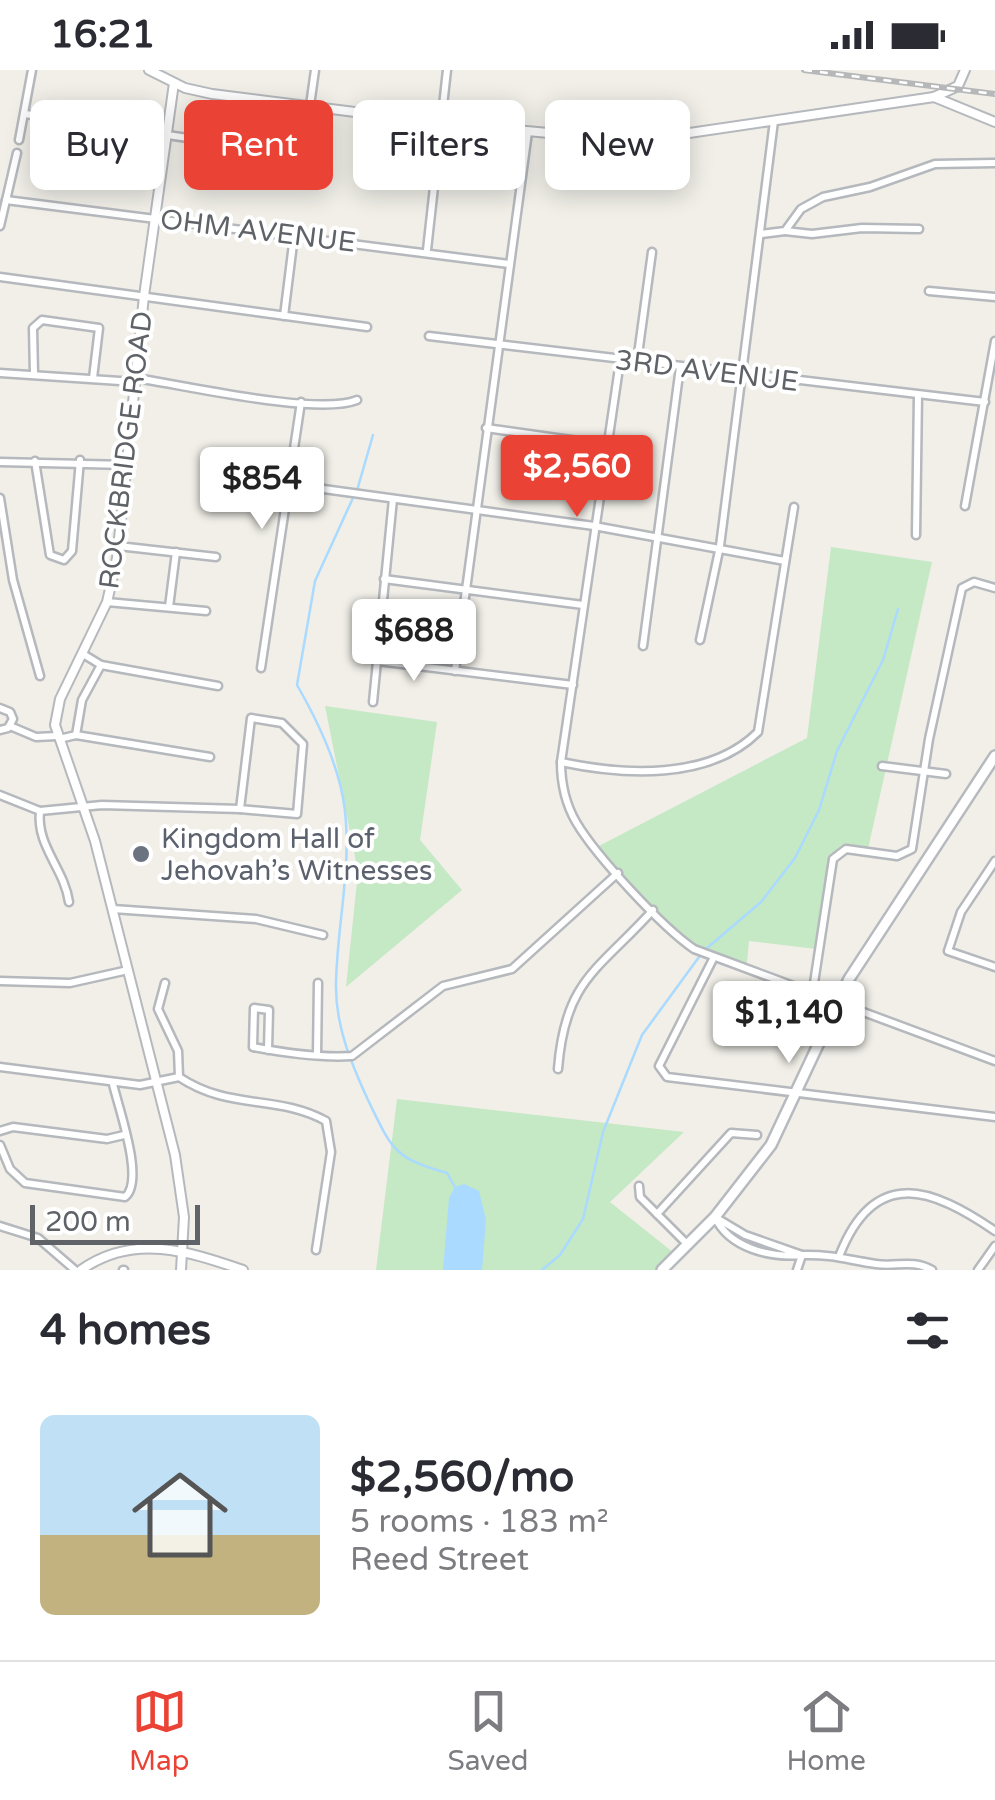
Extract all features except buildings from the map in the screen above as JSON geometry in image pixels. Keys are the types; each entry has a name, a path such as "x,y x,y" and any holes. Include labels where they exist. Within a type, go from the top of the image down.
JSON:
{"main road":[{"path":"662,1270 753,1173 877,935 995,756"}],"street":[{"path":"149,70 174,83 212,94 277,100"},
{"path":"310,100 315,70"},
{"path":"445,100 448,70"},
{"path":"525,132 635,141 934,96 958,86 965,70"},
{"path":"20,140 29,72"},
{"name":"ROCKBRIDGE ROAD","path":"57,738 60,699 107,602 118,546 144,296 174,83"},
{"path":"934,96 995,122"},
{"path":"26,114 184,135"},
{"path":"700,640 720,546 774,121"},
{"path":"455,671 528,132"},
{"path":"0,226 17,153"},
{"path":"785,230 801,208 823,197 870,187 935,164 995,162"},
{"path":"426,250 434,190"},
{"name":"OHM AVENUE","path":"6,200 426,250 510,264"},
{"path":"761,234 785,230 812,234 873,228 919,230"},
{"path":"284,316 294,236"},
{"path":"637,362 652,252"},
{"path":"0,277 367,327"},
{"path":"928,291 995,297"},
{"path":"34,374 33,328 42,320 99,328 93,378"},
{"name":"3RD AVENUE","path":"429,336 985,402"},
{"path":"965,506 995,342"},
{"path":"620,361 561,762 564,794 578,826 674,935 713,959 995,1060"},
{"path":"643,646 680,367"},
{"path":"0,373 135,380 343,406 357,400"},
{"path":"916,534 918,395"},
{"path":"261,668 302,402"},
{"path":"486,428 607,445"},
{"path":"35,460 46,542 50,555 64,560 72,551 80,460"},
{"path":"0,462 80,460 127,465"},
{"path":"287,484 594,526 785,560"},
{"path":"0,498 13,580 40,676"},
{"path":"373,702 392,498"},
{"path":"561,762 656,772 750,739 762,718 794,508"},
{"path":"118,546 216,557"},
{"path":"169,607 176,552"},
{"path":"384,579 583,605"},
{"path":"812,996 828,874 838,853 846,849 897,856 909,853 962,588 974,582 995,588"},
{"path":"107,602 206,611"},
{"path":"83,654 101,665 218,686"},
{"path":"377,661 573,685"},
{"path":"76,735 78,711 101,665"},
{"path":"0,708 12,715 10,726"},
{"path":"0,795 40,811 240,809 297,814 304,751 299,738 282,723 252,718 240,809"},
{"path":"0,730 10,726 36,737 76,735 210,757"},
{"path":"57,738 84,808 114,909 181,1185 181,1270"},
{"path":"882,766 946,774"},
{"path":"40,811 40,836 64,874 69,902"},
{"path":"995,860 961,912 948,952 995,967"},
{"path":"268,1050 269,1010 254,1008 253,1048 268,1050 316,1055 352,1056 443,986 512,969 618,873"},
{"path":"114,909 256,919 323,935"},
{"path":"558,1069 564,1018 572,1000 594,967 653,910"},
{"path":"713,959 659,1066 660,1073 995,1117"},
{"path":"0,981 70,983 130,969"},
{"path":"165,983 158,1009 178,1051 179,1077"},
{"path":"316,1055 318,983"},
{"path":"0,1067 114,1084 179,1077 216,1098 302,1109 326,1121 330,1152 316,1250"},
{"path":"0,1146 10,1169 25,1182 124,1197 135,1181 114,1084"},
{"path":"0,1130 12,1127 106,1138 124,1135"},
{"path":"658,1214 731,1133 757,1135"},
{"path":"639,1186 640,1197 687,1244"},
{"path":"840,1254 850,1229 881,1194 909,1192 936,1196 995,1232"},
{"path":"714,1217 743,1234 802,1255"},
{"path":"714,1217 721,1230 737,1242 783,1257 840,1254 874,1264 920,1263 932,1270"},
{"path":"0,1226 38,1238 78,1270 132,1248 182,1250 243,1270"},
{"path":"737,1242 743,1234"},
{"path":"978,1270 995,1246"},
{"path":"798,1270 802,1255"}],"green space":[{"path":"831,547 932,562 868,849 841,851 829,868 816,949 749,941 746,973 679,935 597,847 807,738"},
{"path":"325,706 437,722 420,840 462,890 346,987 358,872"},
{"path":"397,1099 684,1132 610,1202 679,1257 666,1270 376,1270"}],"water":[{"path":"464,1184 479,1191 486,1220 482,1270 443,1270 449,1198 455,1187"}],"waterway":[{"path":"373,435 358,487 315,581 297,685 336,769 343,798 347,844 336,983 345,1043 389,1141 415,1162 447,1173 455,1187"},
{"path":"706,949 761,902 795,858 819,810 837,751 883,660 898,609"},
{"path":"542,1270 560,1255 583,1219 603,1132 642,1035 699,957"}],"railway":[{"path":"804,70 995,94"}],"place":[{"name":"Kingdom Hall of Jehovah’s Witnesses","path":"141,854"}]}
